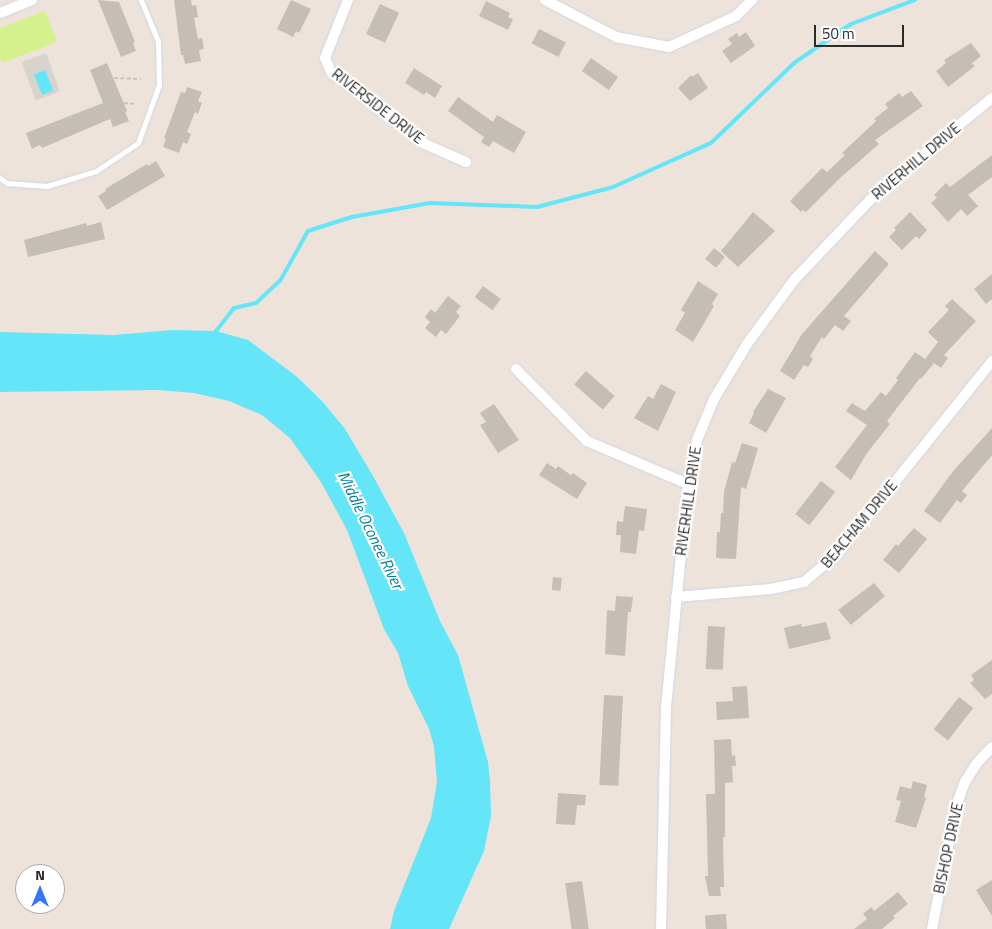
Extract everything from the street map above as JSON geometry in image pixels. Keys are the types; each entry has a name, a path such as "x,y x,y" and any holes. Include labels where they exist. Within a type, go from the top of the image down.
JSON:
{"street":[{"path":"0,13 32,0"},
{"name":"RIVERSIDE DRIVE","path":"348,0 325,58 331,72 425,144 466,162"},
{"path":"545,0 616,37 669,47 736,16 752,0"},
{"name":"RIVERHILL DRIVE","path":"662,929 666,706 688,484 697,440 714,399 747,344 795,279 870,200 992,98"},
{"name":"BEACHAM DRIVE","path":"676,598 771,589 804,582 837,554 992,361"},
{"path":"516,369 587,441 688,484"},
{"name":"BISHOP DRIVE","path":"932,929 955,809 965,782 977,763 992,747"}],"lane":[{"path":"0,178 7,184 47,186 96,171 138,143 159,85 158,41 141,0"}],"path":[{"path":"114,78 141,79"},
{"path":"124,103 136,104"}],"green space":[{"path":"45,11 57,42 2,63 0,57 0,28"}],"shaded area":[{"path":"46,53 60,92 36,100 22,62"}],"water":[{"path":"45,70 53,90 42,95 34,74"},
{"name":"Middle Oconee River","path":"173,330 216,331 248,340 296,376 322,401 345,429 404,533 440,621 458,655 488,762 491,816 484,851 449,929 390,929 394,911 431,818 437,782 434,746 429,729 408,686 398,653 384,629 347,530 321,482 290,438 262,415 229,401 194,393 158,390 0,392 0,332 114,335"}],"building":[{"path":"98,0 119,2 135,42 133,43 136,51 121,57"},
{"path":"174,0 191,0 192,6 196,5 198,17 194,18 198,39 202,38 204,49 199,50 201,61 185,64 183,55 181,55"},
{"path":"291,0 311,9 299,33 296,31 293,37 277,29"},
{"path":"486,1 510,13 508,17 513,19 508,30 479,16"},
{"path":"380,4 399,13 385,43 366,34"},
{"path":"539,29 566,43 558,57 532,43"},
{"path":"746,32 755,46 731,63 722,51 732,44 728,39 737,33 739,37"},
{"path":"971,43 981,56 972,63 975,66 948,87 936,71 946,63 944,60"},
{"path":"591,58 618,77 609,90 582,71"},
{"path":"107,63 127,111 125,112 129,121 113,127 110,119 42,148 40,145 32,149 26,133 103,103 90,70"},
{"path":"414,68 442,86 435,98 426,92 424,95 405,83"},
{"path":"698,73 708,88 690,101 678,88 691,75 692,77"},
{"path":"187,87 202,92 198,101 202,103 198,114 195,112 187,132 191,134 187,144 183,142 179,153 163,147 166,139 164,138 181,92 185,93"},
{"path":"911,91 923,106 875,140 879,144 839,179 806,212 803,210 801,212 790,201 822,168 827,172 845,155 842,153 876,121 874,119 888,108 885,104 899,93 902,97"},
{"path":"458,97 493,122 497,115 526,132 514,153 493,141 489,147 481,142 484,137 448,111"},
{"path":"992,155 992,177 968,195 978,206 967,216 961,209 948,222 931,203 937,198 934,195 946,183 950,187"},
{"path":"156,161 165,176 107,210 98,196 106,191 105,189 147,164 148,166"},
{"path":"753,212 775,231 738,267 721,251"},
{"path":"910,212 927,230 919,239 916,236 902,250 889,237 896,230 894,228"},
{"path":"101,222 105,239 28,257 24,240 86,223 87,226"},
{"path":"714,248 725,257 716,268 705,259"},
{"path":"875,251 889,264 844,316 851,321 843,331 835,325 824,339 822,337 810,356 813,359 808,367 804,365 794,380 780,371 802,334"},
{"path":"992,274 992,299 986,304 974,289"},
{"path":"698,281 718,294 712,304 714,306 693,342 675,330 685,313 681,310"},
{"path":"483,286 501,299 493,310 475,297"},
{"path":"448,296 461,306 456,312 460,316 446,334 441,330 436,337 425,328 430,322 425,317 431,309 435,313"},
{"path":"952,299 976,321 944,355 948,358 941,368 934,363 920,378 887,421 890,424 867,453 851,480 835,467 867,425 846,411 852,403 865,411 881,392 886,396 898,380 896,378 915,352 925,359 938,342 928,332 949,310 945,306"},
{"path":"586,371 615,396 603,410 574,385"},
{"path":"661,384 676,392 658,431 634,418 648,396 653,399"},
{"path":"768,389 786,398 766,433 749,423 753,412"},
{"path":"494,404 519,440 498,453 480,425 486,422 480,413"},
{"path":"992,428 992,455 962,491 967,495 961,503 957,500 940,523 924,511 954,470"},
{"path":"742,443 758,448 746,489 741,487 736,559 716,558 717,532 720,532 724,492 732,462 735,463"},
{"path":"547,463 556,469 558,466 571,475 573,473 587,483 577,499 539,475"},
{"path":"821,481 835,492 809,525 795,514"},
{"path":"625,506 647,509 644,531 639,530 636,554 620,552 621,535 616,535 617,521 623,522"},
{"path":"914,528 927,539 899,573 883,560 896,544 898,546"},
{"path":"553,577 562,578 561,591 552,590"},
{"path":"874,583 885,596 851,625 838,610"},
{"path":"616,596 633,597 631,612 628,612 625,656 605,654 607,610 615,611"},
{"path":"826,622 831,639 789,649 784,628 801,624 802,627"},
{"path":"708,626 725,627 723,670 706,669"},
{"path":"992,660 992,694 985,699 970,683 974,680 971,675"},
{"path":"747,686 749,718 717,720 716,702 733,701 732,687"},
{"path":"604,695 623,696 618,786 599,785"},
{"path":"959,697 973,708 948,740 934,729"},
{"path":"731,739 732,756 735,755 736,766 732,766 733,782 725,783 724,887 720,887 721,896 709,896 705,876 708,876 706,794 715,794 714,740"},
{"path":"913,781 927,785 924,797 926,798 916,828 895,822 901,801 896,800 900,786 911,789"},
{"path":"558,793 586,795 585,805 577,805 575,825 556,824"},
{"path":"992,880 992,916 976,890"},
{"path":"582,881 589,929 572,929 565,883"},
{"path":"898,892 908,904 893,916 895,918 882,929 854,929 867,919 863,914 871,907 874,911"},
{"path":"726,914 727,929 706,929 705,915"}],"waterway":[{"path":"215,336 216,331 234,308 256,303 280,281 308,231 352,217 430,203 537,207 613,187 711,143 794,63 851,24 915,0"}]}
